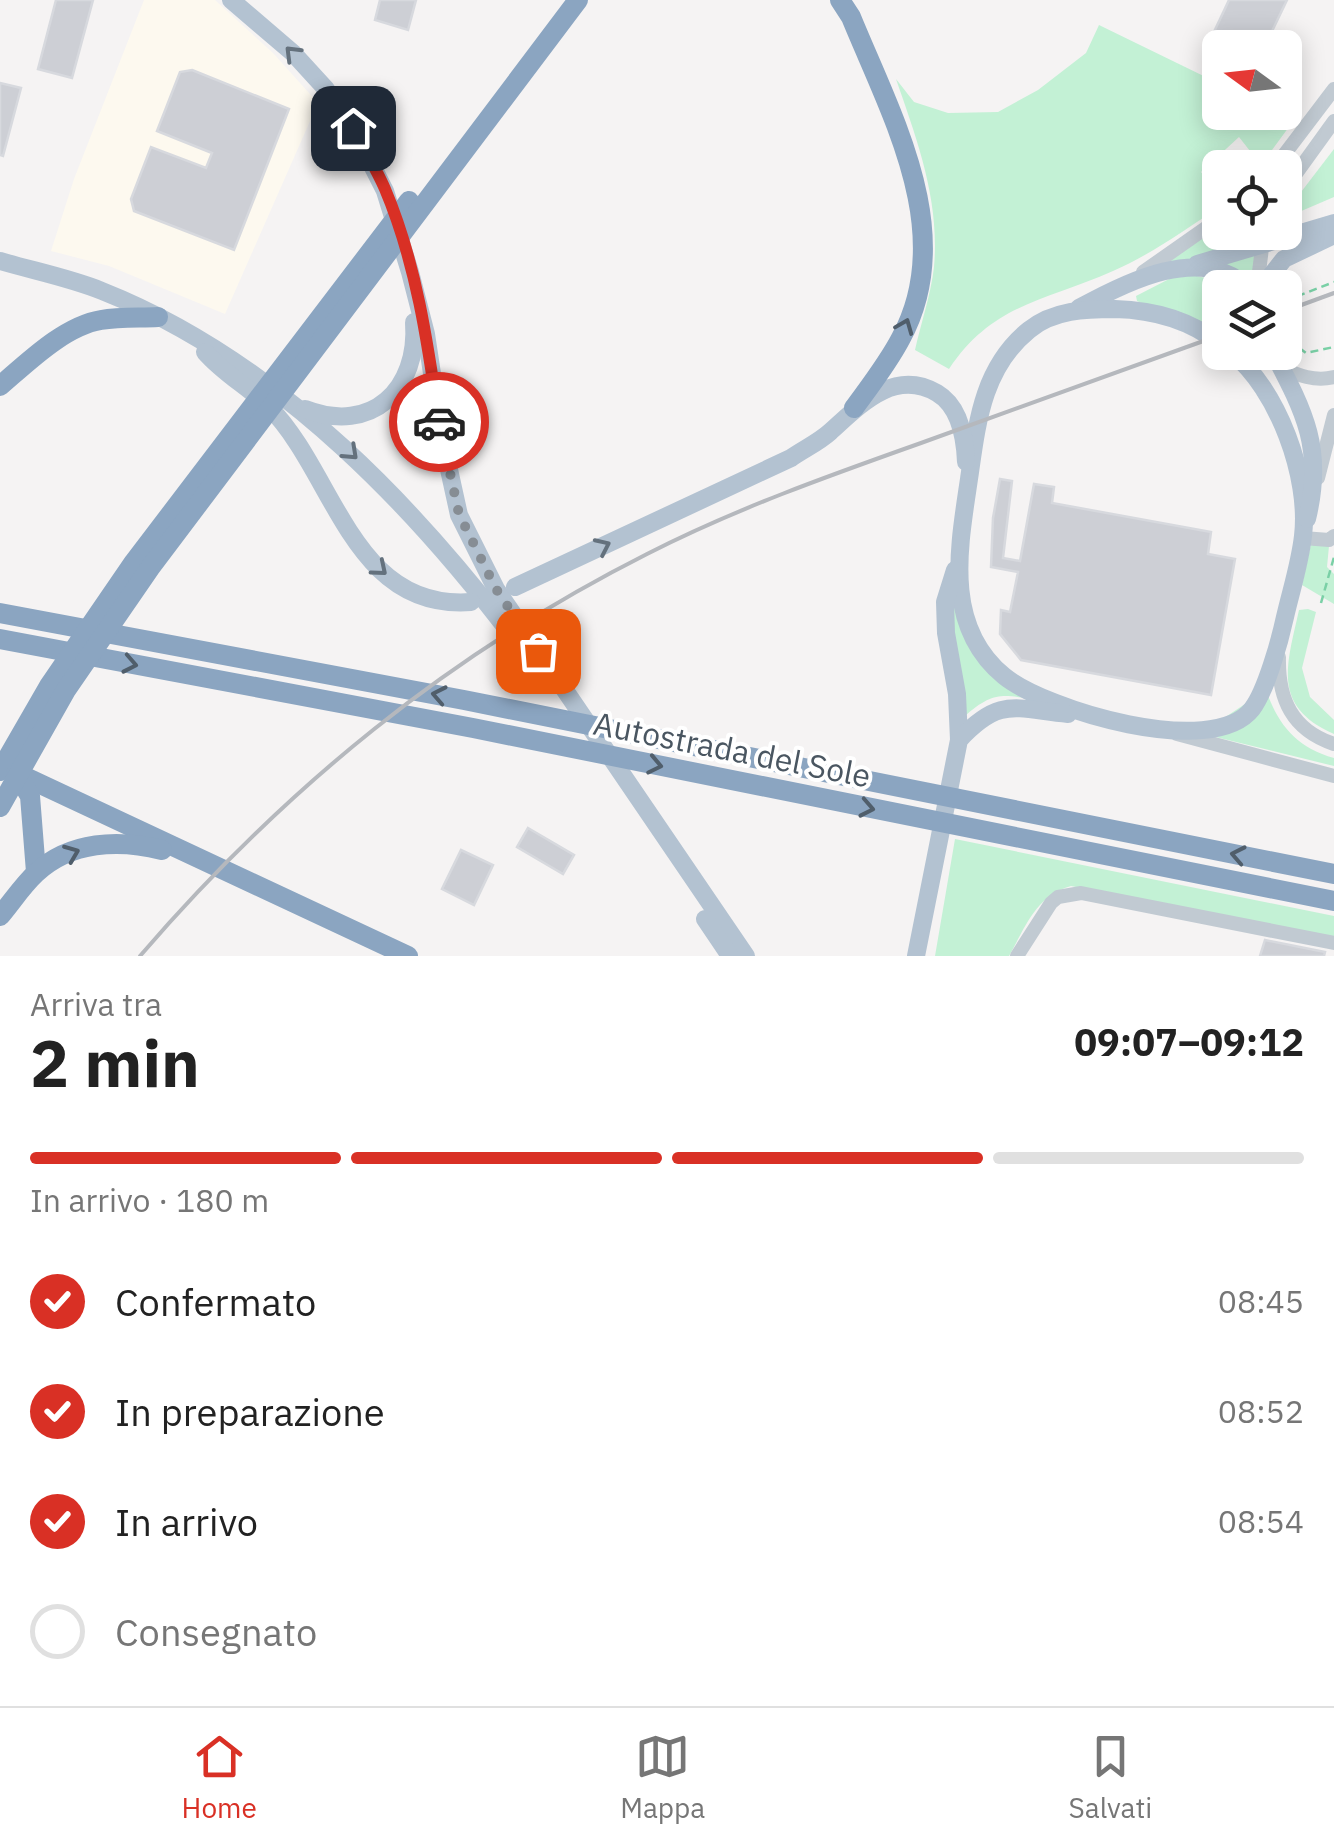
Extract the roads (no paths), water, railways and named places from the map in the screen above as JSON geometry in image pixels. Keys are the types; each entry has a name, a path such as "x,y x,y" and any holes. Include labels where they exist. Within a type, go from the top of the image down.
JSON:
{"highway":[{"path":"0,806 66,690 120,610 456,151 560,0"},
{"path":"5,769 49,686 134,562 578,0"},
{"path":"840,0 851,17 909,158 924,234 916,295 902,336 854,408"},
{"path":"0,386 49,347 86,325 98,320 158,317"},
{"name":"Autostrada del Sole","path":"0,612 464,700 1334,874"},
{"name":"Autostrada del Sole","path":"0,639 386,710 1334,901"},
{"path":"5,769 408,956"},
{"path":"5,769 30,796 36,872"},
{"path":"0,916 36,872 83,847 120,842 203,861"}],"main road":[{"path":"230,0 260,23"},
{"path":"242,0 325,88 353,128 385,190 426,334 441,433 459,514 496,589 630,808 730,956"},
{"path":"1302,231 1334,223"},
{"path":"1275,270 1284,260 1334,235"},
{"path":"919,953 959,740 958,694 946,633 946,602 956,565 982,402 994,370 1032,327 1126,282 1235,250"},
{"path":"0,261 101,290 188,333 294,405 355,456 478,589 542,667 746,956"},
{"path":"1197,264 1219,270"},
{"path":"294,405 352,417 379,407 402,384 415,340 410,272"},
{"path":"1078,308 1140,310 1202,330"},
{"path":"188,333 220,370 268,406 300,448 356,545 374,566 406,589 452,604 471,602"},
{"path":"1248,370 1258,380 1294,453 1303,536"},
{"path":"959,740 978,720 994,710 1009,707 1089,716 1167,732 1222,728 1251,710 1279,645 1316,483 1312,442 1281,370"},
{"path":"515,587 791,458 827,434 854,408 899,384 925,386 944,398 959,418 966,500"},
{"path":"956,565 972,634 982,655 1006,678 1029,692 1089,716"}],"street":[{"path":"1288,150 1334,89"},
{"path":"1302,165 1334,121"},
{"path":"1126,282 1202,231"},
{"path":"1291,370 1300,376 1324,380 1334,377"},
{"path":"1316,483 1334,415"},
{"path":"1303,536 1329,540 1334,536"},
{"path":"1279,645 1278,683 1290,716 1320,740 1334,744"},
{"path":"1167,732 1334,776"},
{"path":"1017,956 1042,912 1058,898 1081,893 1332,950"}],"railway":[{"path":"1302,305 1334,293"},
{"path":"140,956 195,895 312,781 438,681 574,593 680,538 782,494 1202,341"}]}
